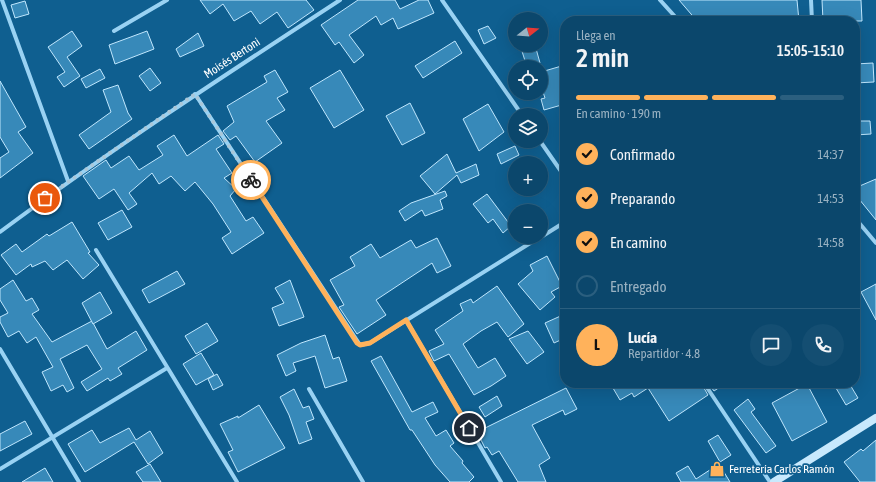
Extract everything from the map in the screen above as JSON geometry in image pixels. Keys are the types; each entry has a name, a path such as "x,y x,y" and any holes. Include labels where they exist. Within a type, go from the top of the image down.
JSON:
{"main road":[{"path":"774,482 876,418"}],"street":[{"path":"2,0 68,181"},
{"path":"114,31 166,0"},
{"name":"Moisés Bertoni","path":"0,232 68,181 195,94 340,0"},
{"path":"442,0 517,108"},
{"path":"660,0 674,16"},
{"path":"811,0 812,16"},
{"path":"195,94 357,343 360,345 370,343 530,244"},
{"path":"545,148 560,170"},
{"path":"860,224 876,243"},
{"path":"548,233 560,225"},
{"path":"96,250 237,482"},
{"path":"406,320 501,482"},
{"path":"0,349 79,482"},
{"path":"0,469 167,368"},
{"path":"707,388 770,482"},
{"path":"309,389 363,482"}],"building":[{"path":"200,0 306,0 314,10 288,28 277,12 260,24 251,11 234,21 223,4 210,14"},
{"path":"358,0 395,0 400,9 419,0 428,0 434,13 398,29 393,18 381,25 376,16 349,35 364,55 354,63 339,42 335,45 321,25"},
{"path":"679,0 797,0 799,16 693,16"},
{"path":"822,0 861,0 862,21 860,21 860,16 823,16"},
{"path":"25,1 29,14 15,18 11,5"},
{"path":"488,26 496,38 484,44 478,30"},
{"path":"72,31 82,46 67,57 80,76 64,87 57,77 65,72 48,47"},
{"path":"147,31 154,49 115,64 109,45"},
{"path":"198,33 204,46 180,57 176,49"},
{"path":"455,41 462,53 423,78 415,66"},
{"path":"522,52 537,52 539,60 525,60"},
{"path":"873,63 874,82 860,83 860,64"},
{"path":"560,66 560,105 548,109 543,108 541,100 548,100 548,70"},
{"path":"150,68 161,83 150,91 139,76"},
{"path":"100,69 105,78 86,88 81,79"},
{"path":"275,70 288,92 277,98 285,110 266,121 282,143 255,162 236,136 230,140 223,131 234,122 227,106 267,82 264,76"},
{"path":"340,70 364,110 334,128 310,88"},
{"path":"0,81 26,127 18,132 33,153 0,178 0,158 9,152 0,137"},
{"path":"118,85 128,113 132,119 89,149 79,135 111,112 103,90"},
{"path":"410,103 425,133 402,145 386,116"},
{"path":"488,104 504,132 479,151 463,119"},
{"path":"860,121 870,121 871,134 860,135"},
{"path":"174,135 187,156 218,135 224,144 216,149 232,173 224,178 236,189 230,196 246,221 253,217 264,233 232,254 222,238 231,232 213,204 195,182 185,191 171,176 159,184 152,173 129,193 137,204 128,210 114,189 99,199 83,176 106,160 111,168 129,156 139,170 163,155 157,146"},
{"path":"510,148 516,148 519,155 508,156 508,160 501,164 497,154"},
{"path":"447,154 456,173 476,164 479,175 461,183 457,175 435,194 420,176"},
{"path":"876,179 876,220 860,200 860,186"},
{"path":"445,191 447,196 440,200 443,209 425,216 422,210 405,221 399,211 411,203"},
{"path":"487,194 508,222 508,229 503,233 493,219 488,223 473,204"},
{"path":"122,210 132,227 108,240 98,223"},
{"path":"72,222 90,252 88,253 99,265 83,279 67,260 53,270 45,261 32,267 31,264 16,275 1,255 16,244 22,252 47,234 49,236"},
{"path":"437,238 451,266 437,273 432,263 376,300 386,315 357,334 339,307 344,305 330,280 355,266 350,257 371,244 380,258 411,240 416,248"},
{"path":"547,256 560,282 560,287 551,292 555,297 540,310 518,284 533,271 530,265"},
{"path":"177,271 185,284 149,303 142,290"},
{"path":"13,280 26,301 32,298 39,310 32,314 52,342 92,321 107,349 136,331 147,350 118,368 122,374 110,381 108,378 87,391 81,382 102,369 87,345 60,359 74,388 67,392 63,385 51,391 42,372 53,367 36,337 27,343 19,331 8,337 0,322 0,317 8,313 0,300 0,289"},
{"path":"290,280 304,317 279,326 272,308 284,303 275,288"},
{"path":"876,284 876,320 861,292"},
{"path":"497,286 524,324 508,337 497,322 463,344 478,368 495,358 506,376 474,395 449,354 434,361 429,351 444,344 435,330 463,311 460,304 471,299 473,303"},
{"path":"100,292 112,313 93,324 82,303"},
{"path":"560,316 560,340 554,343 545,323"},
{"path":"207,323 218,341 196,354 185,336"},
{"path":"528,331 544,352 527,364 509,339"},
{"path":"325,335 333,359 339,357 347,381 325,388 315,356 293,363 296,371 286,376 277,355 301,343"},
{"path":"201,353 214,375 196,385 183,364"},
{"path":"381,356 412,412 433,402 438,412 425,418 436,436 446,430 454,443 450,446 474,477 469,482 450,482 435,465 412,430 410,430 371,361"},
{"path":"217,374 223,385 213,390 208,379"},
{"path":"566,388 577,409 565,415 563,410 532,425 550,458 539,465 546,482 518,482 499,451 492,455 487,447 485,448 477,432"},
{"path":"613,388 648,388 634,397 632,393 620,400"},
{"path":"648,388 704,388 708,395 669,421"},
{"path":"712,388 718,388 714,391"},
{"path":"800,388 809,388 827,422 792,441 772,403"},
{"path":"836,388 852,388 858,398 846,405"},
{"path":"294,389 303,408 309,406 314,419 306,422 312,439 299,444 289,415 280,397"},
{"path":"497,396 502,406 485,417 479,407"},
{"path":"748,399 755,409 751,412 776,446 766,453 734,410"},
{"path":"259,405 285,448 238,472 228,452 233,450 220,424 238,416 238,418"},
{"path":"25,421 32,434 0,451 0,434"},
{"path":"129,428 136,440 150,431 163,453 148,464 134,442 85,472 68,444 92,430 100,443"},
{"path":"718,435 731,455 720,462 708,441"},
{"path":"876,440 876,482 860,482 844,462 861,449 863,451"},
{"path":"150,464 161,482 143,482 136,472"},
{"path":"719,464 730,482 681,482 676,473 688,466 696,479"},
{"path":"45,468 53,482 22,482"}],"way so far":[{"path":"45,198 195,94 251,180"}],"place":[{"name":"Ferretería Carlos Ramón","path":"717,469"}],"route":[{"path":"251,180 357,343 360,345 370,343 406,320 469,428"}]}
